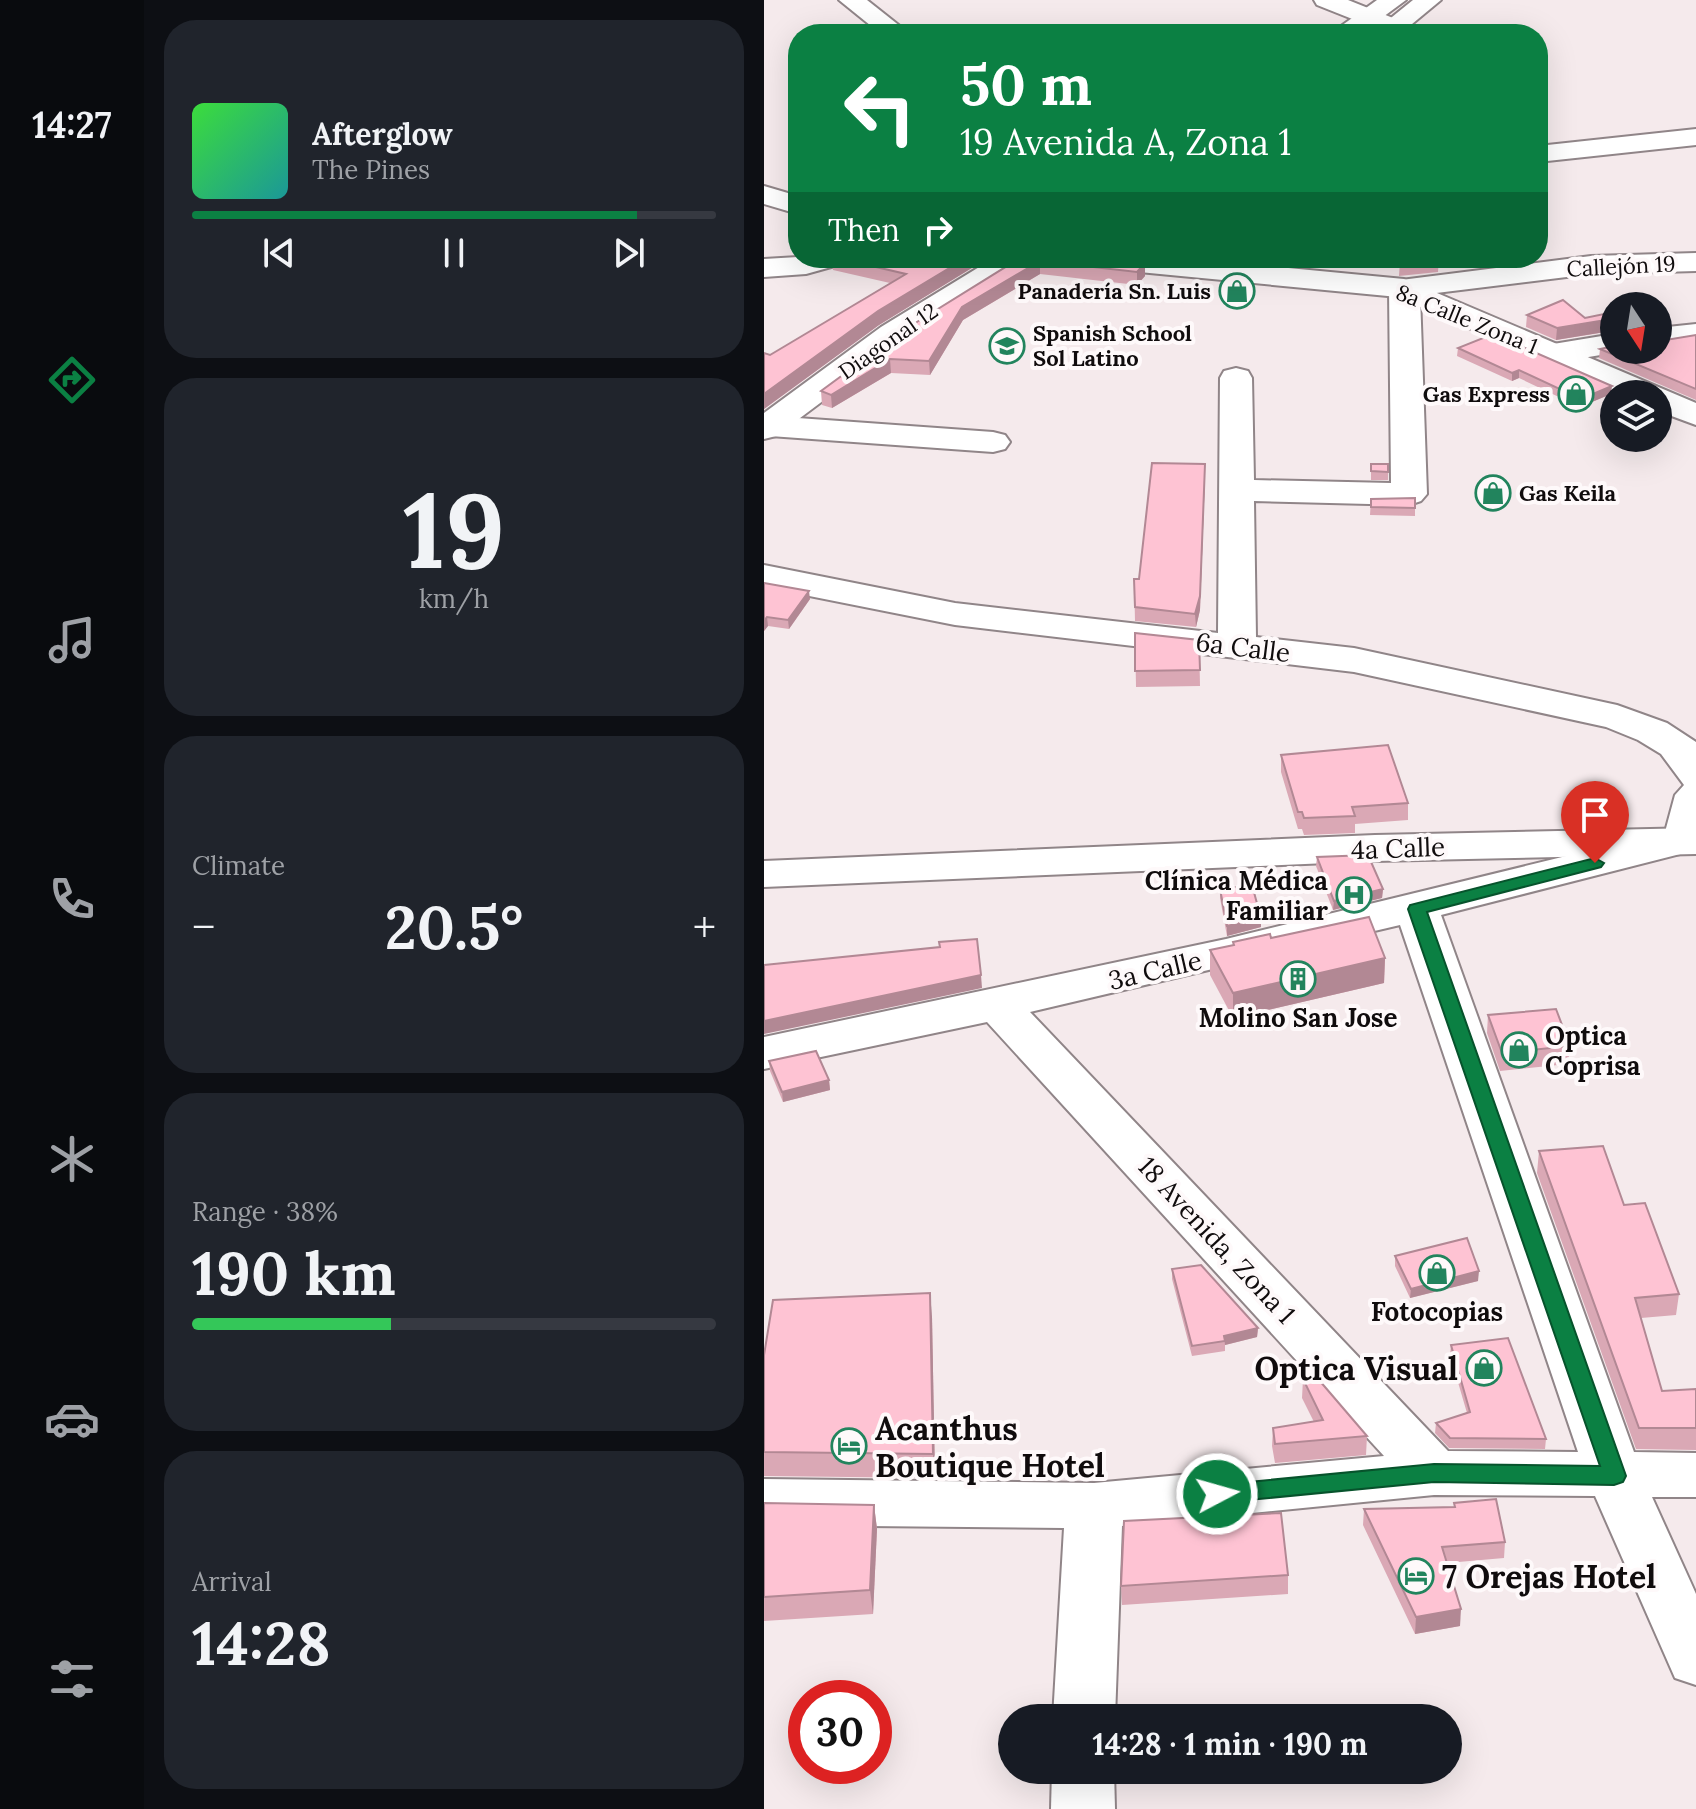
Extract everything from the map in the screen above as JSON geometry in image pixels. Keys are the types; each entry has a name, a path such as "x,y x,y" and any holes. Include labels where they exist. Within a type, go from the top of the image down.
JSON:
{"street":[{"path":"851,0 883,24"},
{"path":"1326,0 1377,24"},
{"path":"1355,24 1394,0"},
{"path":"1397,24 1429,0"},
{"path":"1548,150 1696,137"},
{"name":"Callejón 19","path":"1404,288 1591,265 1696,262"},
{"path":"764,268 788,266"},
{"name":"Diagonal 12","path":"767,427 892,334 999,268"},
{"name":"8a Calle Zona 1","path":"1285,268 1404,288 1615,380"},
{"path":"1235,490 1409,494 1404,288"},
{"path":"1672,336 1696,333"},
{"path":"1552,353 1600,346"},
{"path":"1236,378 1237,646"},
{"path":"1672,405 1696,415"},
{"path":"767,427 993,442"},
{"name":"6a Calle","path":"764,576 955,614 1354,660 1617,717 1655,732 1679,748 1695,769 1696,776"},
{"path":"1692,839 1696,795"},
{"name":"4a Calle","path":"764,874 1375,848 1692,839"},
{"name":"3a Calle","path":"764,1053 999,1007 1417,909 1692,839"},
{"path":"1417,909 1614,1476 1696,1660"},
{"name":"18 Avenida, Zona 1","path":"999,1007 1434,1473"},
{"path":"764,1502 1094,1506 1434,1473 1696,1475"},
{"path":"1085,1704 1094,1506"},
{"path":"1083,1784 1083,1809"}],"building":[{"path":"880,268 949,268 878,311 764,394 764,353 770,355 906,274"},
{"path":"1004,268 1028,268 962,307 929,361 890,359 831,395 821,391 904,330"},
{"path":"1102,268 1141,268 1137,272"},
{"path":"1563,300 1585,318 1600,315 1600,321 1557,328 1527,315"},
{"path":"1493,334 1600,381 1600,391 1581,399 1519,370 1512,373 1458,348"},
{"path":"1696,335 1696,389 1636,364 1672,364 1672,339"},
{"path":"1152,463 1205,464 1200,596 1195,614 1135,607 1134,579 1139,579"},
{"path":"1371,464 1388,464 1388,472 1371,471"},
{"path":"1415,498 1415,508 1371,507 1371,499"},
{"path":"764,583 809,591 788,620 767,617 764,621"},
{"path":"1135,633 1199,640 1200,670 1135,671"},
{"path":"1388,745 1408,803 1352,807 1355,816 1304,818 1302,812 1298,812 1281,755"},
{"path":"1368,855 1383,889 1334,901 1317,857"},
{"path":"1252,885 1261,918 1227,926 1220,889"},
{"path":"1369,917 1385,958 1233,993 1210,950 1270,934 1271,938"},
{"path":"977,939 981,975 764,1021 764,965 940,947 939,942"},
{"path":"1556,1009 1570,1046 1502,1053 1488,1015"},
{"path":"816,1051 829,1080 782,1092 769,1061"},
{"path":"1603,1146 1624,1205 1645,1203 1679,1294 1635,1298 1662,1391 1696,1389 1696,1428 1639,1428 1539,1151"},
{"name":"Fotocopias","path":"1467,1238 1479,1271 1411,1289 1395,1256"},
{"path":"1201,1265 1258,1328 1224,1336 1225,1341 1192,1346 1172,1269"},
{"name":"Acanthus Boutique Hotel","path":"930,1293 933,1454 764,1452 764,1355 773,1300"},
{"path":"1508,1338 1546,1439 1450,1438 1436,1423 1470,1412 1451,1345"},
{"path":"1313,1373 1367,1436 1275,1444 1273,1428 1323,1420 1303,1379"},
{"path":"1496,1499 1505,1542 1442,1547 1461,1609 1416,1617 1364,1509 1455,1507 1454,1503"},
{"path":"764,1503 874,1505 870,1590 764,1597"},
{"path":"1281,1513 1288,1575 1121,1586 1124,1521"}],"place":[{"name":"Panadería Sn. Luis","path":"1237,291"},
{"name":"Spanish School Sol Latino","path":"1007,346"},
{"name":"Gas Express","path":"1576,394"},
{"name":"Gas Keila","path":"1493,493"},
{"name":"Clínica Médica Familiar","path":"1354,895"},
{"name":"Molino San Jose","path":"1298,979"},
{"name":"Optica Coprisa","path":"1519,1050"},
{"name":"Fotocopias","path":"1437,1273"},
{"name":"Optica Visual","path":"1484,1368"},
{"name":"Acanthus Boutique Hotel","path":"849,1446"},
{"name":"7 Orejas Hotel","path":"1416,1576"}],"route":[{"path":"1217,1494 1434,1473 1614,1476 1417,909 1595,863"}]}
